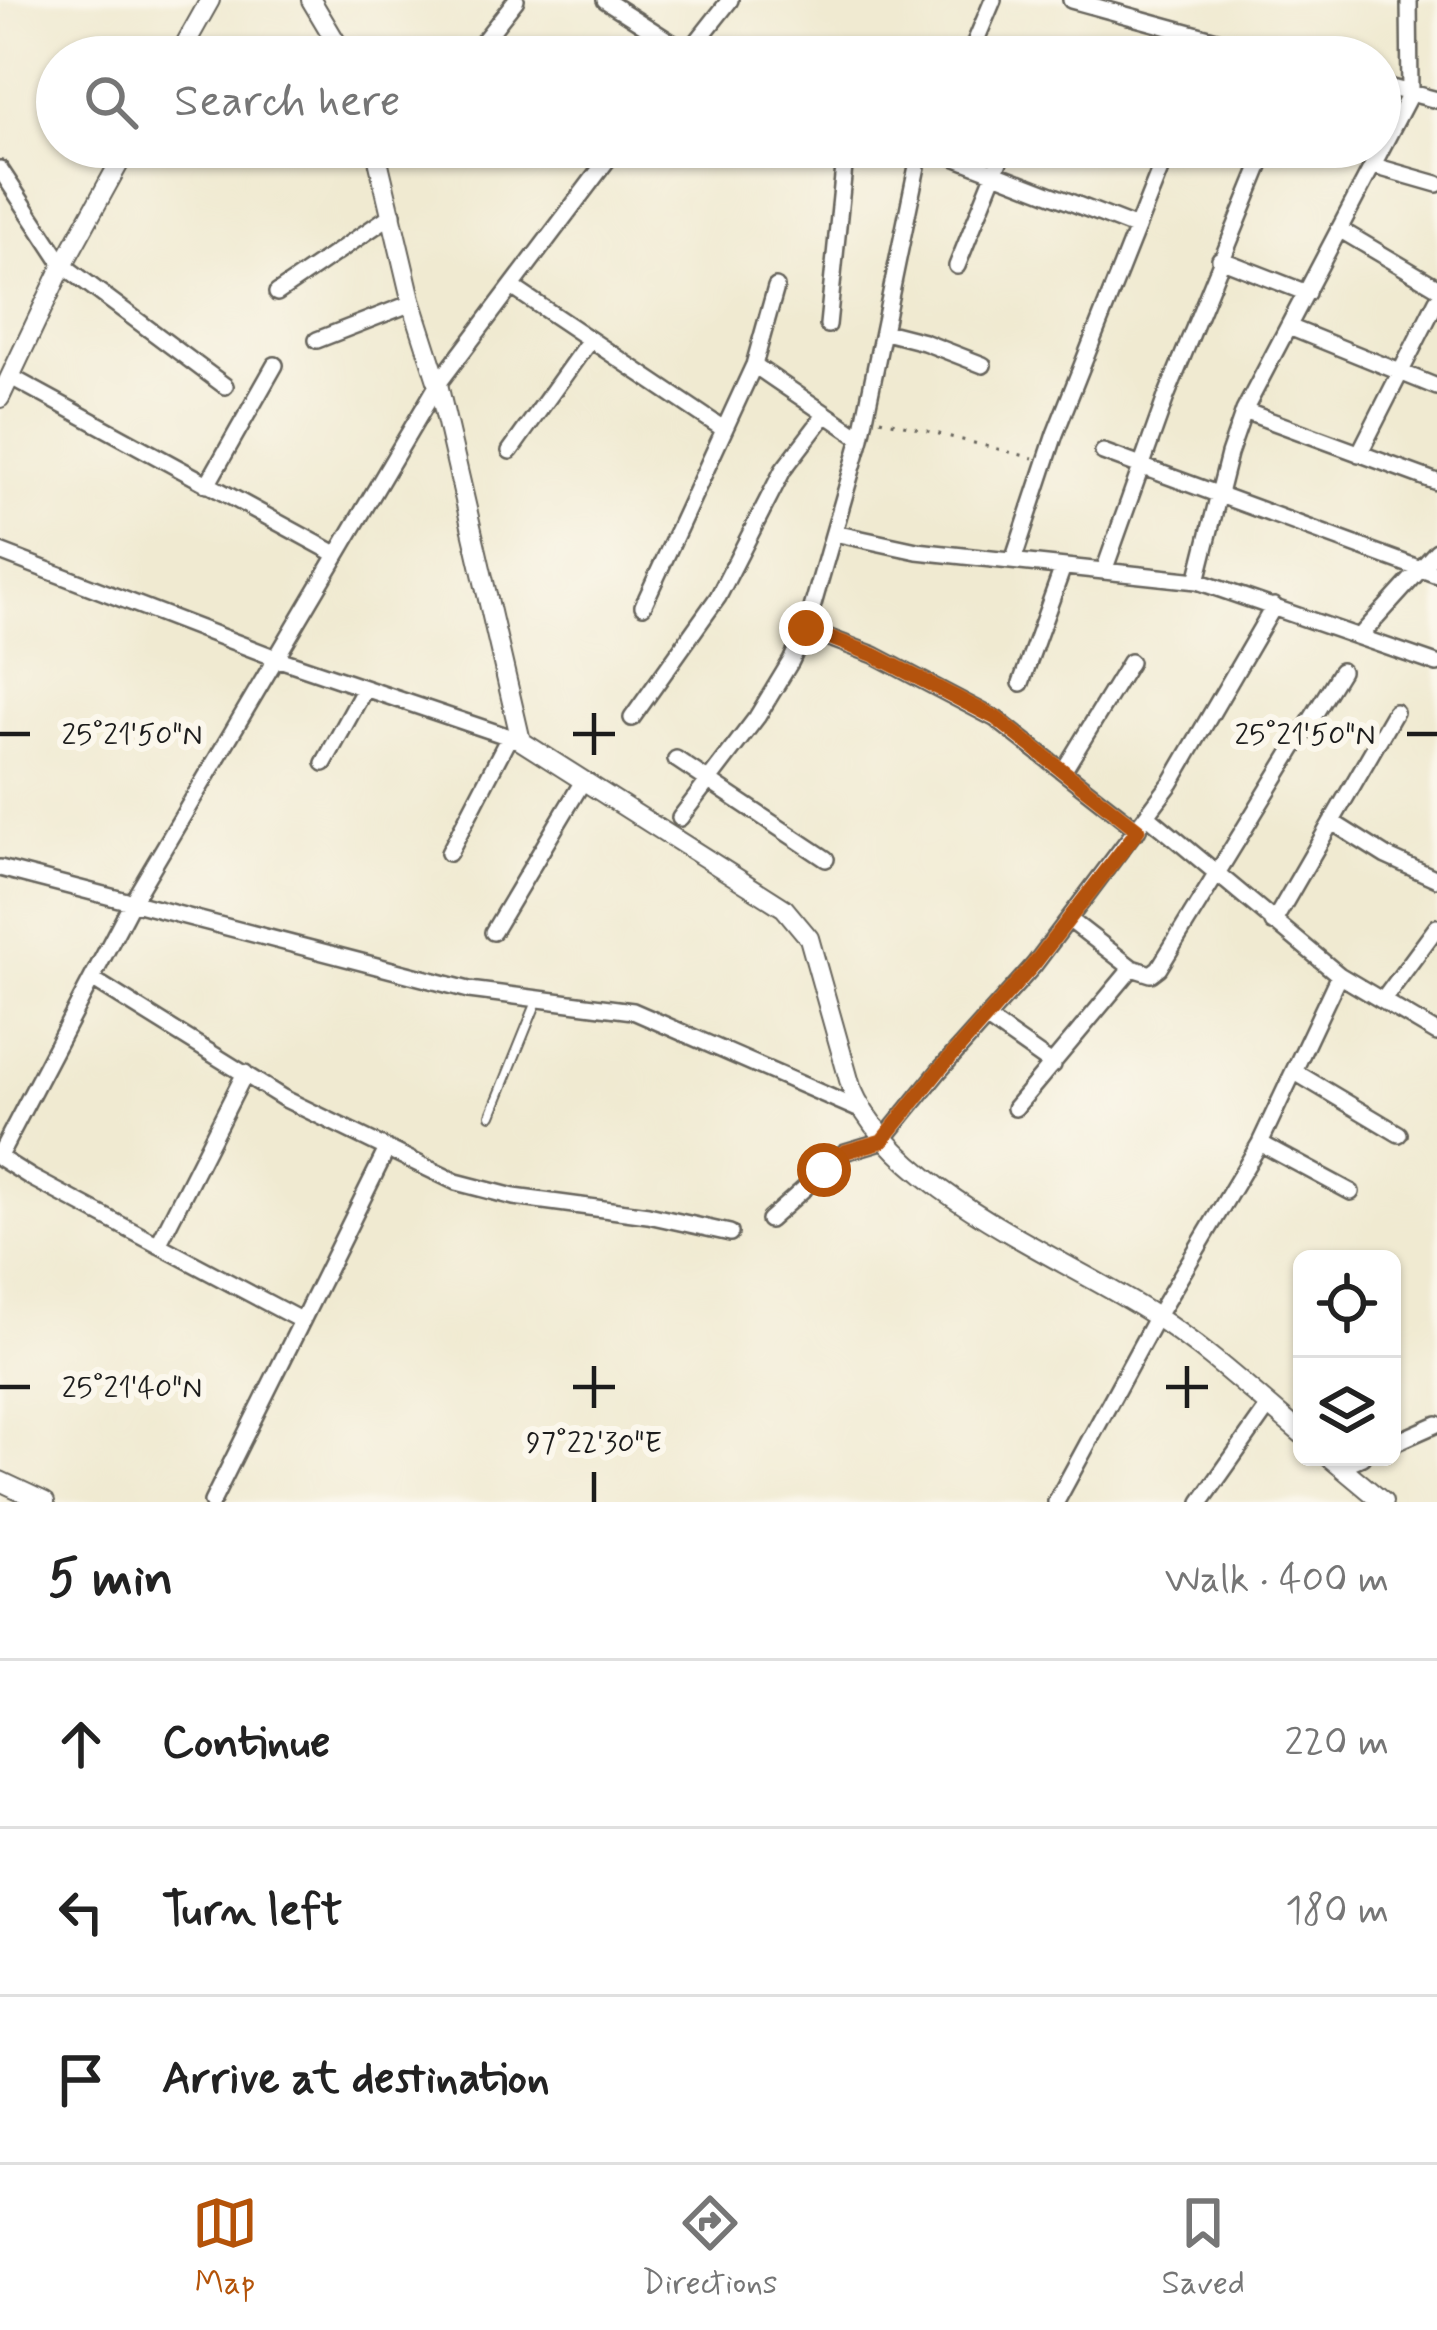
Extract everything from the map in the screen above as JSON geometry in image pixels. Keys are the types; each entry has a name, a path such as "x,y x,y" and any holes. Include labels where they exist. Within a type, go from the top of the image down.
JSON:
{"street":[{"path":"190,36 210,0"},
{"path":"311,0 332,36"},
{"path":"488,36 516,0"},
{"path":"704,36 730,0"},
{"path":"978,36 993,0"},
{"path":"1071,0 1202,36"},
{"path":"1401,112 1410,94 1409,0"},
{"path":"612,2 660,36"},
{"path":"1401,91 1437,100"},
{"path":"0,398 63,265 116,168"},
{"path":"383,168 412,303 438,384 515,739 449,853"},
{"path":"302,1321 0,1156 132,902 438,384 601,168"},
{"path":"827,325 844,168"},
{"path":"680,818 757,717 806,628 861,438 920,168"},
{"path":"988,168 1137,228"},
{"path":"1012,561 1161,168"},
{"path":"1104,571 1220,259 1259,168"},
{"path":"1197,581 1244,411 1373,168"},
{"path":"1381,168 1437,184"},
{"path":"0,169 63,265 225,386"},
{"path":"957,266 994,170"},
{"path":"277,292 393,214"},
{"path":"1339,230 1437,286"},
{"path":"1220,259 1306,292"},
{"path":"512,287 722,428"},
{"path":"643,606 754,365 776,287"},
{"path":"1359,454 1437,300"},
{"path":"317,340 412,303"},
{"path":"1289,327 1437,387"},
{"path":"885,332 983,365"},
{"path":"510,451 589,341"},
{"path":"207,485 275,365"},
{"path":"754,365 861,438"},
{"path":"11,377 336,554"},
{"path":"1244,411 1437,482"},
{"path":"632,718 718,597 783,470 825,415"},
{"path":"1102,452 1429,572"},
{"path":"834,533 917,551 1197,581 1437,664"},
{"path":"1360,636 1429,572 1437,551"},
{"path":"0,552 364,690 515,739 784,908 808,938 860,1110 882,1141 940,1189 1156,1316 1293,1427"},
{"path":"1021,683 1063,567"},
{"path":"769,1220 844,1152 882,1141 1070,920 1143,823 1274,606"},
{"path":"806,628 874,655 996,718 1219,875 1339,975 1437,1033"},
{"path":"1064,770 1130,662"},
{"path":"1070,920 1132,968 1154,974 1219,875 1340,671"},
{"path":"324,763 364,690"},
{"path":"1273,923 1395,712"},
{"path":"676,759 826,859"},
{"path":"493,932 583,781"},
{"path":"1332,822 1386,856 1437,879"},
{"path":"0,868 470,989 633,1011 860,1110"},
{"path":"1383,1000 1437,927"},
{"path":"1015,1108 1132,968"},
{"path":"1056,1502 1156,1316 1260,1143 1339,975"},
{"path":"92,979 283,1098 456,1182 730,1233"},
{"path":"986,1018 1053,1065"},
{"path":"1294,1072 1400,1134"},
{"path":"158,1245 245,1073"},
{"path":"1260,1143 1351,1192"},
{"path":"212,1502 387,1149"},
{"path":"1202,1502 1268,1407"},
{"path":"1401,1440 1437,1424"},
{"path":"1340,1466 1383,1502"},
{"path":"0,1481 45,1502"}],"lane":[{"path":"491,1115 539,998"}],"path":[{"path":"866,415 1046,462"}],"route":[{"path":"806,628 874,655 996,718 1138,830 1034,964 882,1141 844,1152 824,1170"}]}
